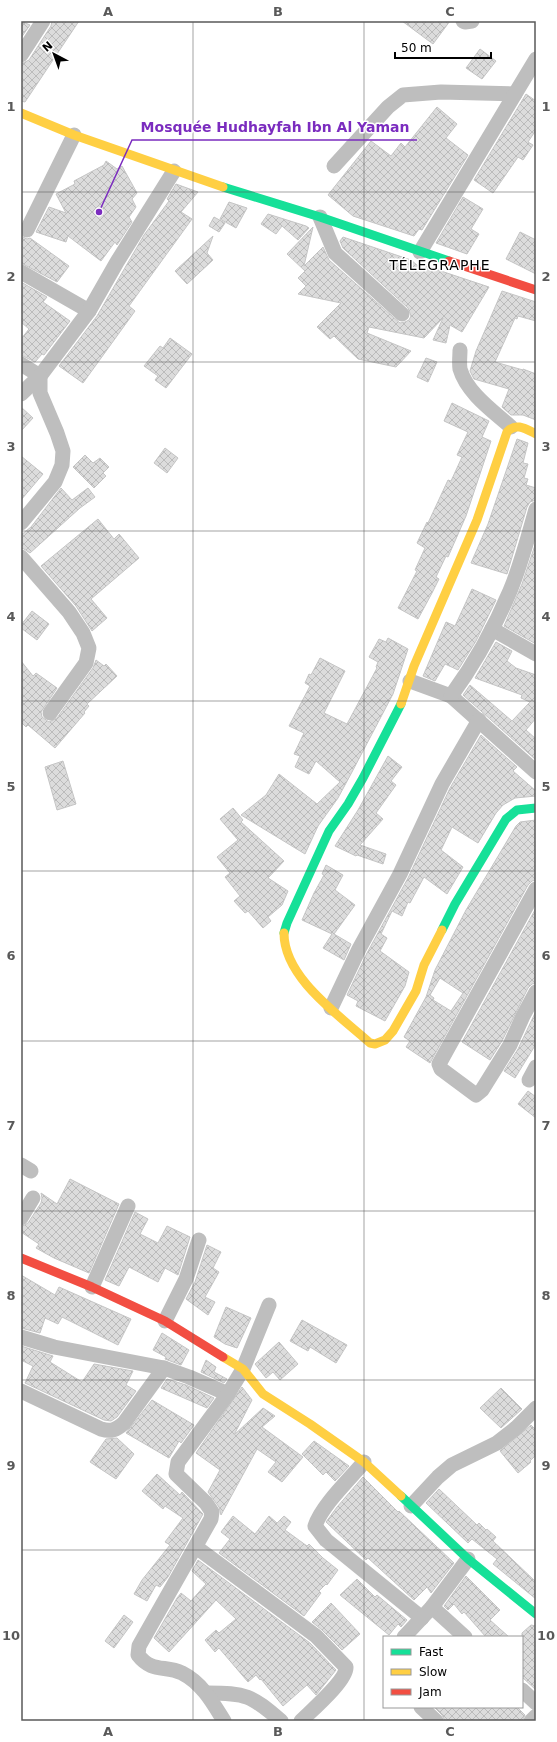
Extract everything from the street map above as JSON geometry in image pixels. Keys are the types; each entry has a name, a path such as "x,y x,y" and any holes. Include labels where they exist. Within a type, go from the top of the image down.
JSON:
{"street":[{"path":"21,55 43,21"},
{"path":"463,21 472,21"},
{"path":"420,252 536,59"},
{"path":"334,166 388,107 403,95 441,92 515,94"},
{"path":"21,113 74,135 174,171 251,197 320,217 536,290"},
{"path":"27,230 74,135"},
{"path":"21,394 40,376 89,311 117,262 174,171"},
{"path":"320,217 335,254 402,314"},
{"path":"21,272 89,311"},
{"path":"460,350 460,368 468,384 480,398 512,427"},
{"path":"21,364 40,376"},
{"path":"21,523 55,482 62,465 63,451 40,393 40,376"},
{"path":"536,434 517,426 512,427 504,438 477,520 414,666 404,699 363,778 348,804 329,831 286,929 285,946 295,968 309,988 370,1043 376,1044 385,1040 393,1031 413,996 424,965 455,904 509,814 517,810 532,810 536,808"},
{"path":"451,696 471,668 510,591 523,555 536,509"},
{"path":"21,557 70,612 83,633 89,648 86,664 50,713"},
{"path":"492,629 536,654"},
{"path":"410,681 451,696 536,772"},
{"path":"331,1008 359,949 400,874 442,784 479,720"},
{"path":"536,889 439,1064 441,1069 476,1095 482,1090 510,1045 536,992"},
{"path":"21,1218 33,1198"},
{"path":"92,1287 128,1206"},
{"path":"165,1321 186,1279 199,1240"},
{"path":"21,1258 92,1287 165,1321 243,1369 263,1394 310,1424 364,1462 468,1559 536,1614"},
{"path":"224,1721 207,1694 196,1682 182,1673 155,1668 144,1662 138,1655 139,1646 211,1519 212,1512 206,1503 179,1479 176,1474 178,1462 228,1394 243,1369 270,1305"},
{"path":"21,1336 54,1347 164,1368 189,1376 228,1394"},
{"path":"21,1391 101,1429 109,1431 117,1429 124,1423 164,1368"},
{"path":"411,1506 438,1477 452,1465 497,1443 516,1428 536,1408"},
{"path":"364,1462 317,1518 315,1526 326,1540 427,1612 463,1636"},
{"path":"196,1547 316,1636 346,1667 347,1671 342,1680 301,1721"},
{"path":"405,1636 427,1612 468,1559"},
{"path":"523,1691 536,1703"},
{"path":"207,1694 235,1693 250,1697 281,1721"},
{"path":"423,1708 436,1721"},
{"path":"531,1721 536,1716"}],"building":[{"path":"21,21 30,25 21,38"},
{"path":"52,21 79,21 25,102 21,101 21,64 29,60 51,26"},
{"path":"402,21 450,21 433,44"},
{"path":"480,49 496,61 482,79 466,68"},
{"path":"526,94 536,101 536,130 528,142 533,145 523,160 518,157 493,193 474,180"},
{"path":"437,107 457,124 446,138 468,155 422,230 419,229 414,236 353,216 328,195 371,141 391,156 401,143 405,147"},
{"path":"106,161 117,169 122,166 137,193 132,199 136,207 129,217 132,222 117,245 115,242 101,261 68,236 66,242 36,232 49,207 66,213 56,194 75,184 74,181 104,165"},
{"path":"176,184 198,192 181,212 192,219 129,306 135,311 83,383 59,366 97,316 144,235 169,201 167,199"},
{"path":"463,197 483,209 471,229 479,234 467,254 436,243"},
{"path":"229,202 247,208 236,228 220,219"},
{"path":"268,214 309,228 298,240 282,226 276,234 261,224"},
{"path":"214,217 225,223 219,232 209,226"},
{"path":"313,227 304,266 323,247 329,260 400,323 409,320 411,316 408,308 343,248 340,241 343,237 411,260 424,271 426,266 489,287 462,332 450,325 446,343 433,340 443,318 424,338 369,327 367,333 411,351 396,367 358,359 334,336 330,339 317,327 341,303 298,294 306,286 298,278 305,271 287,254"},
{"path":"520,232 536,240 536,274 506,259"},
{"path":"21,236 27,239 30,238 69,266 57,282 21,263"},
{"path":"213,236 207,253 213,260 187,284 175,271"},
{"path":"21,282 47,297 43,302 70,321 44,355 42,354 35,362 21,355 21,339 29,329 21,322"},
{"path":"502,291 536,302 536,321 518,316 517,319 515,318 495,362 536,374 536,420 523,415 511,415 502,407 509,389 474,379 470,371 476,351"},
{"path":"170,338 192,354 166,388 155,380 158,376 144,366 160,346 163,348"},
{"path":"426,358 437,362 428,382 417,377"},
{"path":"452,403 489,421 482,437 491,441 466,516 448,557 446,556 436,577 439,579 418,619 398,608 417,571 415,570 425,548 417,543 448,480 451,481 462,457 457,455 468,432 444,421"},
{"path":"21,407 33,418 21,431"},
{"path":"517,439 528,443 523,463 528,464 524,478 528,479 526,485 536,488 536,500 530,502 527,507 507,574 471,563 488,524"},
{"path":"165,448 178,458 167,473 154,463"},
{"path":"85,455 93,463 100,458 109,467 103,473 106,476 94,488 73,467"},
{"path":"21,456 43,474 21,500"},
{"path":"61,488 72,500 88,488 95,497 80,508 30,553 21,548 21,535 31,527"},
{"path":"98,519 114,539 119,534 139,558 91,599 107,618 92,631 76,606 41,566"},
{"path":"536,542 536,644 504,626 522,584"},
{"path":"472,589 496,600 476,641 458,670 445,664 435,681 423,676 446,622 455,626"},
{"path":"32,611 49,624 37,640 21,628 21,625"},
{"path":"388,638 408,649 393,694 338,798 318,826 305,854 241,815 266,795 279,774 317,804 340,782 316,761 309,774 295,767 300,756 294,754 304,733 289,726 310,686 305,683 309,674 311,675 320,658 345,671 324,713 347,724 377,668 378,662 369,657 379,639 386,642"},
{"path":"496,642 512,651 507,661 516,668 536,675 536,718 526,730 536,739 536,760 463,695 470,685 512,721 530,702 521,698 522,695 475,678"},
{"path":"96,660 104,666 106,664 117,676 87,704 89,706 84,712 85,713 55,748 28,725 26,727 21,722 21,661 33,676 36,673 57,688 41,712 42,717 49,722 57,718 93,668"},
{"path":"481,735 517,767 513,771 536,791 536,796 515,798 503,805 496,813 478,843 452,827 441,850 463,867 447,894 424,877 410,903 408,902 402,916 392,911 381,934 387,938 380,951 409,972 405,986 385,1021 356,1006 358,1001 347,995 367,953 408,878 450,788"},
{"path":"388,756 402,767 391,781 396,785 376,813 383,819 360,845 386,854 383,864 357,855 356,856 335,846 358,810"},
{"path":"63,761 76,804 57,810 45,767"},
{"path":"233,808 243,820 241,822 284,861 268,878 288,891 282,905 268,917 271,921 263,928 248,911 245,913 234,901 240,896 225,877 230,873 217,857 238,840 220,819"},
{"path":"536,820 536,880 532,881 528,885 430,1063 406,1047 410,1041 404,1037 426,997 435,970 466,910 516,826 520,822","holes":["440,978 463,993 451,1011 433,1000 434,998 430,995"]},
{"path":"326,865 343,875 335,890 355,905 334,934 351,944 344,960 323,948 332,934 302,920 324,875 322,874"},
{"path":"536,908 536,983 532,984 528,988 502,1041 490,1060 462,1042"},
{"path":"536,1011 536,1044 515,1078 504,1071 518,1049"},
{"path":"528,1091 536,1097 536,1118 518,1104"},
{"path":"70,1179 119,1204 89,1273 54,1258 36,1248 39,1244 21,1232 21,1227 28,1223 41,1203 41,1193 57,1204"},
{"path":"135,1212 148,1219 140,1234 158,1243 167,1226 190,1237 178,1275 165,1268 158,1282 129,1267 119,1286 105,1280"},
{"path":"207,1245 221,1252 213,1268 219,1272 205,1297 215,1302 208,1315 186,1299 195,1282"},
{"path":"21,1275 55,1295 59,1287 131,1319 118,1345 62,1317 58,1324 45,1318 40,1333 21,1328"},
{"path":"226,1307 251,1318 237,1348 225,1344 214,1337"},
{"path":"302,1320 347,1345 336,1363 310,1347 308,1351 290,1341"},
{"path":"162,1333 189,1350 181,1365 165,1359 166,1357 153,1350"},
{"path":"279,1342 298,1364 280,1380 273,1372 266,1378 255,1364"},
{"path":"21,1346 53,1356 50,1362 82,1382 94,1364 133,1371 126,1385 136,1391 117,1417 111,1421 104,1420 25,1383 33,1366 21,1360"},
{"path":"206,1360 216,1367 214,1372 227,1379 224,1383 201,1372"},
{"path":"167,1379 186,1385 214,1398 207,1408 161,1388"},
{"path":"242,1387 252,1400 234,1435 263,1408 275,1416 262,1427 303,1457 282,1482 268,1472 276,1462 257,1449 221,1515 219,1507 208,1492 220,1470 196,1453"},
{"path":"501,1388 522,1409 501,1428 480,1408"},
{"path":"152,1400 194,1425 181,1443 179,1441 169,1458 126,1433"},
{"path":"531,1425 536,1430 536,1455 530,1461 531,1462 518,1473 500,1451"},
{"path":"117,1438 134,1454 116,1479 90,1462 106,1439"},
{"path":"314,1441 349,1466 335,1481 326,1472 323,1475 302,1454"},
{"path":"157,1474 180,1495 182,1492 203,1514 168,1577 160,1587 156,1585 147,1601 134,1594 142,1580 170,1545 165,1542 183,1518 165,1506 163,1509 142,1491"},
{"path":"363,1477 398,1512 399,1511 454,1563 431,1593 427,1587 414,1600 368,1558 366,1560 326,1522"},
{"path":"439,1489 477,1525 479,1523 496,1537 493,1541 536,1582 536,1599 493,1564 497,1559 472,1539 468,1543 426,1503"},
{"path":"233,1516 255,1534 269,1516 277,1523 284,1516 291,1522 285,1530 307,1546 309,1544 338,1570 327,1585 326,1584 319,1591 321,1593 304,1616 219,1553 230,1539 221,1532"},
{"path":"198,1560 310,1643 336,1670 316,1695 307,1685 283,1706 256,1675 248,1682 219,1648 215,1652 205,1640 216,1630 219,1633 236,1619 216,1600 169,1652 154,1638 181,1593 191,1601 206,1584 192,1571"},
{"path":"466,1576 500,1610 490,1620 508,1636 485,1636 464,1612 462,1614 454,1604 448,1610 444,1606"},
{"path":"357,1579 375,1597 377,1595 407,1620 401,1627 398,1624 389,1635 340,1595"},
{"path":"331,1603 360,1634 342,1650 312,1622"},
{"path":"124,1615 133,1622 114,1648 105,1641"},
{"path":"531,1625 536,1626 536,1690 523,1678 522,1633"},
{"path":"435,1708 518,1708 525,1715 522,1721 445,1721 442,1715"}],"traffic: fast":[{"path":"223,187 320,217 449,261"},
{"path":"284,933 287,923 329,831 348,804 363,778 401,704"},
{"path":"442,930 455,904 506,819 517,810 536,808"},
{"path":"401,1496 468,1559 536,1614"}],"traffic: slow":[{"path":"21,113 74,135 223,187"},
{"path":"401,704 414,666 477,520 507,432 514,427 521,427 536,434"},
{"path":"284,933 286,949 293,965 303,980 329,1008 370,1043 375,1044 385,1040 393,1031 416,991 424,965 442,930"},
{"path":"223,1357 243,1369 263,1394 310,1424 364,1462 401,1496"}],"traffic: jam":[{"path":"449,261 536,290"},
{"path":"21,1258 92,1287 165,1321 223,1357"}],"place":[{"name":"Mosquée Hudhayfah Ibn Al Yaman","path":"99,212"}],"district":[{"name":"TÉLEGRAPHE","path":"440,265"}]}
